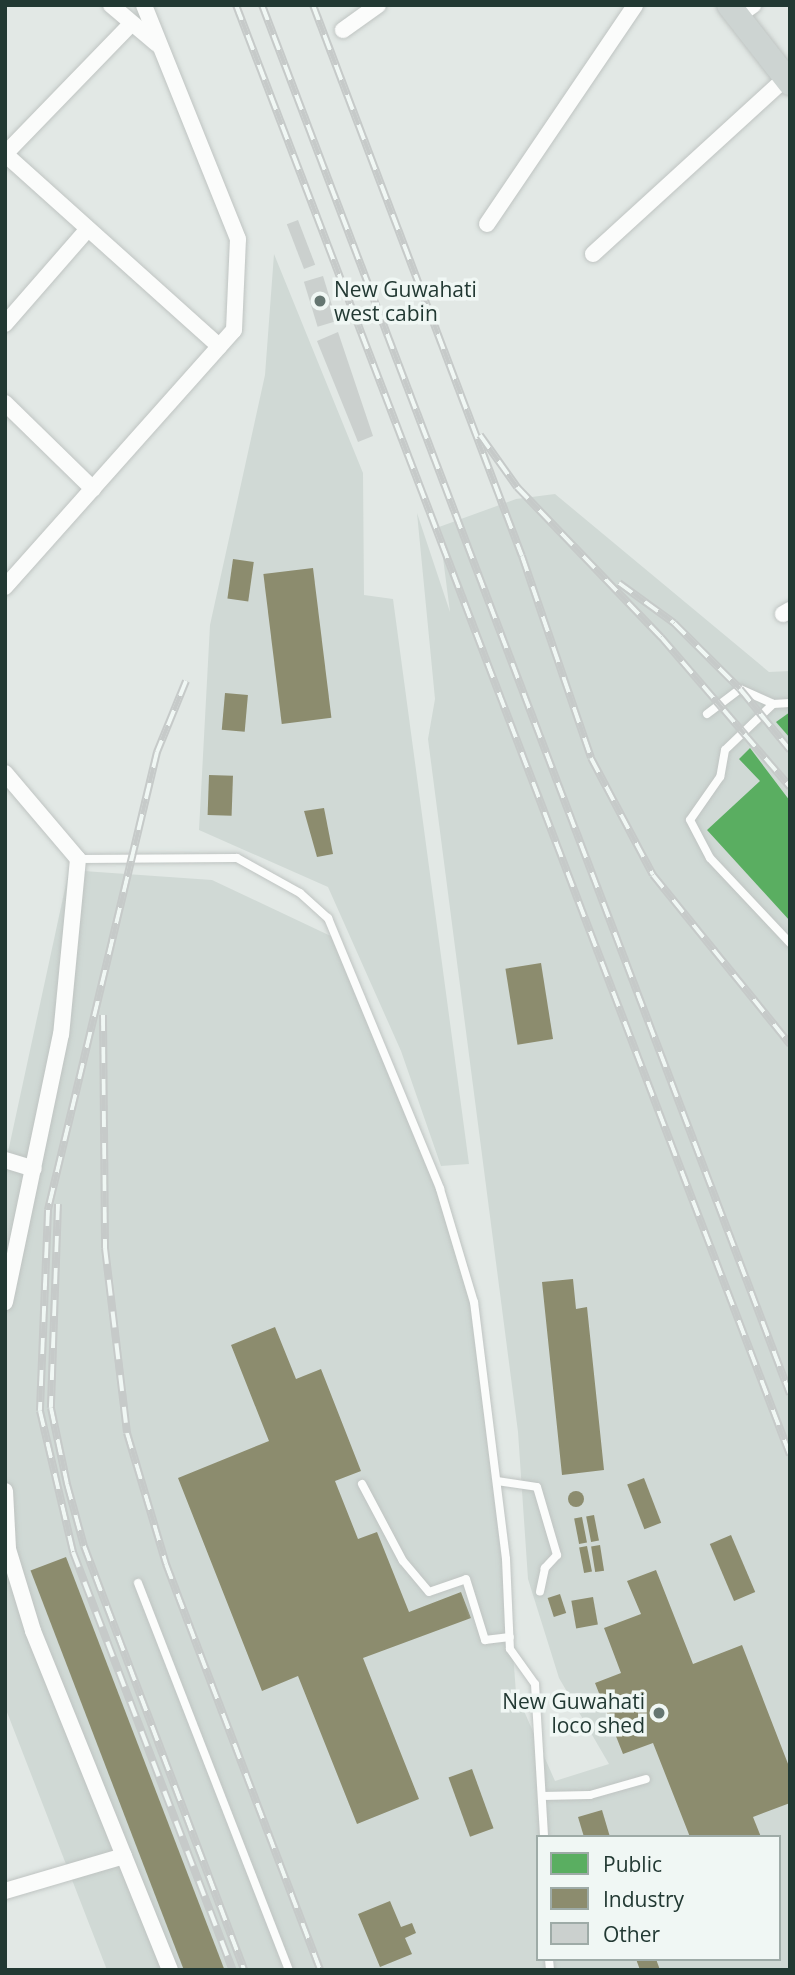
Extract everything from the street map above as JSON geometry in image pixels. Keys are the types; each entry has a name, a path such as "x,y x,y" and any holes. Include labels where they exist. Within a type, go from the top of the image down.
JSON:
{"main road":[{"path":"743,8 788,73"}],"street":[{"path":"111,5 158,45"},
{"path":"5,587 234,330 239,239 144,5"},
{"path":"343,30 378,5"},
{"path":"487,224 635,5"},
{"path":"131,24 5,154 219,346"},
{"path":"593,254 788,73"},
{"path":"5,324 88,229"},
{"path":"5,402 93,489"},
{"path":"5,773 78,859 61,1034 5,1302"},
{"path":"5,1160 34,1169"},
{"path":"5,1492 8,1549 33,1631 170,1970"},
{"path":"5,1891 124,1856"}],"lane":[{"path":"707,714 740,689 773,704 790,703"},
{"path":"773,704 725,750 720,778 690,820 710,858 790,943"},
{"path":"78,859 237,858 300,892 328,918 440,1189 474,1302 496,1481 510,1649 535,1684 544,1835"},
{"path":"496,1481 537,1487 557,1555 545,1568 540,1591"},
{"path":"362,1484 403,1561 429,1592 466,1579 485,1640 510,1637"},
{"path":"138,1583 289,1970"},
{"path":"542,1797 590,1795 646,1779"}],"shaded area":[{"path":"274,254 363,473 364,595 393,599 469,1164 441,1166 401,1051 328,887 199,830 210,625 265,375"},
{"path":"555,494 769,672 790,671 790,1970 107,1970 5,1707 5,1166 69,870 212,880 337,939 468,1266 506,1559 516,1693 555,1781 609,1764 559,1678 528,1579 518,1432 428,739 435,699 417,513 450,612 439,527 516,499"}],"building: Public":[{"path":"790,712 790,738 776,722"},
{"path":"750,748 790,801 790,921 707,830 760,781 739,759"}],"building: Industry":[{"path":"233,559 254,562 248,602 227,599"},
{"path":"313,568 331,718 282,724 263,574"},
{"path":"225,693 248,695 245,732 222,730"},
{"path":"209,775 233,776 232,816 208,815"},
{"path":"324,808 333,854 317,857 304,811"},
{"path":"541,963 553,1039 517,1045 505,969"},
{"path":"573,1279 576,1309 587,1307 604,1470 562,1475 542,1282"},
{"path":"275,1327 296,1379 321,1369 361,1471 335,1481 358,1539 377,1532 409,1612 461,1592 471,1618 363,1658 419,1799 357,1824 298,1676 262,1691 178,1478 269,1441 231,1345"},
{"path":"644,1478 661,1523 644,1529 627,1484"},
{"path":"573,1491 579,1491 584,1499 582,1505 573,1507 568,1502 568,1496"},
{"path":"594,1515 599,1541 591,1542 586,1517"},
{"path":"582,1517 587,1543 579,1544 574,1519"},
{"path":"731,1535 755,1592 734,1601 710,1544"},
{"path":"600,1545 604,1571 595,1572 591,1546"},
{"path":"587,1546 592,1572 584,1573 579,1548"},
{"path":"66,1557 225,1970 184,1970 31,1571"},
{"name":"New Guwahati loco shed","path":"656,1570 693,1664 742,1645 790,1769 790,1803 753,1817 760,1835 689,1835 653,1743 623,1754 595,1683 621,1673 604,1628 641,1614 627,1581"},
{"path":"560,1594 566,1613 554,1617 548,1598"},
{"path":"593,1597 598,1625 576,1628 571,1601"},
{"path":"472,1769 494,1828 470,1837 449,1778"},
{"path":"602,1810 609,1835 583,1835 578,1817"},
{"path":"390,1901 401,1927 412,1923 416,1933 405,1938 412,1954 380,1967 358,1914"},
{"path":"637,1961 657,1961 660,1970 640,1970"}],"building: Other":[{"path":"298,220 315,265 304,269 287,224"},
{"name":"New Guwahati west cabin","path":"323,276 337,321 318,327 304,282"},
{"path":"338,332 373,436 358,442 317,341"}],"railway":[{"path":"236,5 790,1455"},
{"path":"262,5 790,1394"},
{"path":"313,5 522,556 591,758 653,875 790,1044"},
{"path":"480,435 517,487 661,637 790,787"},
{"path":"619,583 674,623 740,689 790,750"},
{"path":"186,681 157,752 48,1210 40,1411 73,1552 233,1970"},
{"path":"103,1015 105,1248 127,1433 166,1564 320,1970"},
{"path":"58,1204 51,1408 67,1484 84,1546 244,1970"}],"place":[{"name":"New Guwahati west cabin","path":"320,301"},
{"name":"New Guwahati loco shed","path":"659,1713"}]}
